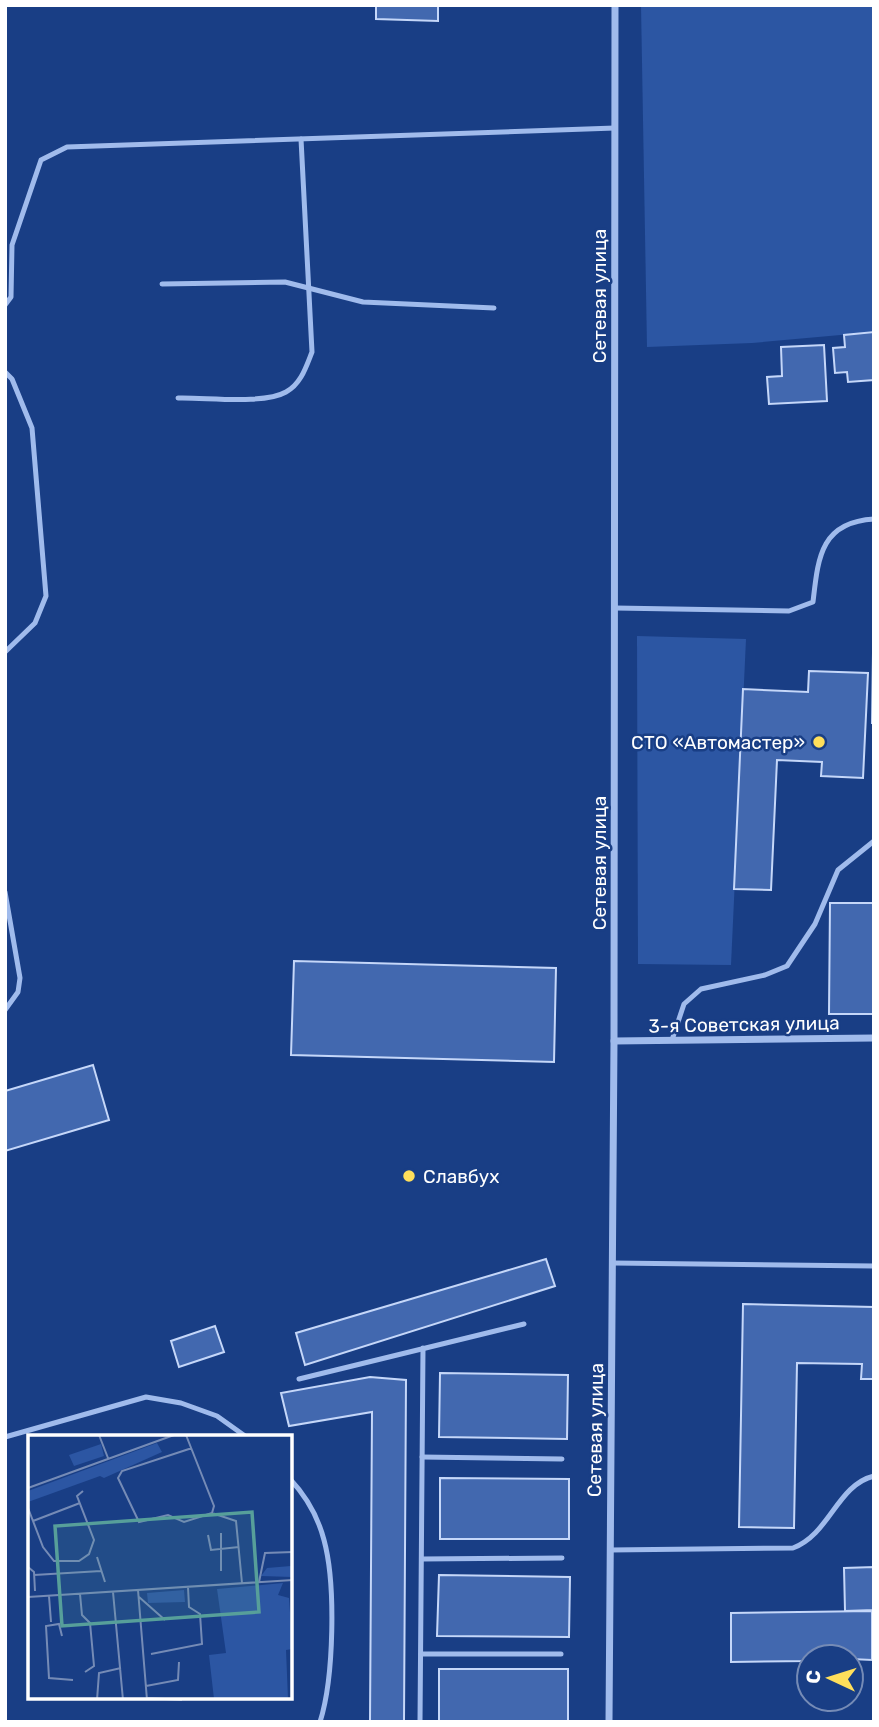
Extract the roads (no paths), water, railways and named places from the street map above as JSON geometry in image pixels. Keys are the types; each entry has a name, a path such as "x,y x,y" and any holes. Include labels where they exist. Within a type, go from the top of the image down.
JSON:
{"street":[{"name":"Сетевая улица","path":"609,1722 614,1041 615,5"},
{"name":"3-я Советская улица","path":"614,1041 874,1038"}],"lane":[{"path":"5,305 10,297 12,245 41,160 67,147 615,128"},
{"path":"178,397 268,397 287,392 303,377 312,352 301,139"},
{"path":"162,284 285,282 363,302 494,308"},
{"path":"5,372 12,379 32,428 46,596 35,623 5,652"},
{"path":"615,608 789,611 813,602 818,556 831,535 861,520 874,519"},
{"path":"671,1040 684,1004 701,989 765,975 787,966 815,924 838,870 874,841"},
{"path":"5,892 20,978 18,992 5,1010"},
{"path":"613,1263 874,1266"},
{"path":"299,1379 524,1324"},
{"path":"420,1722 423,1348"},
{"path":"5,1437 146,1397 181,1403 217,1416 242,1435"},
{"path":"422,1457 562,1458"},
{"path":"610,1550 793,1548 808,1542 817,1533 856,1482 874,1476"},
{"path":"292,1481 305,1495 324,1539 331,1586 328,1697 320,1722"},
{"path":"422,1559 562,1558"},
{"path":"421,1654 561,1654"}],"place":[{"name":"СТО «Автомастер»","path":"819,742"},
{"name":"Славбух","path":"409,1176"}]}
